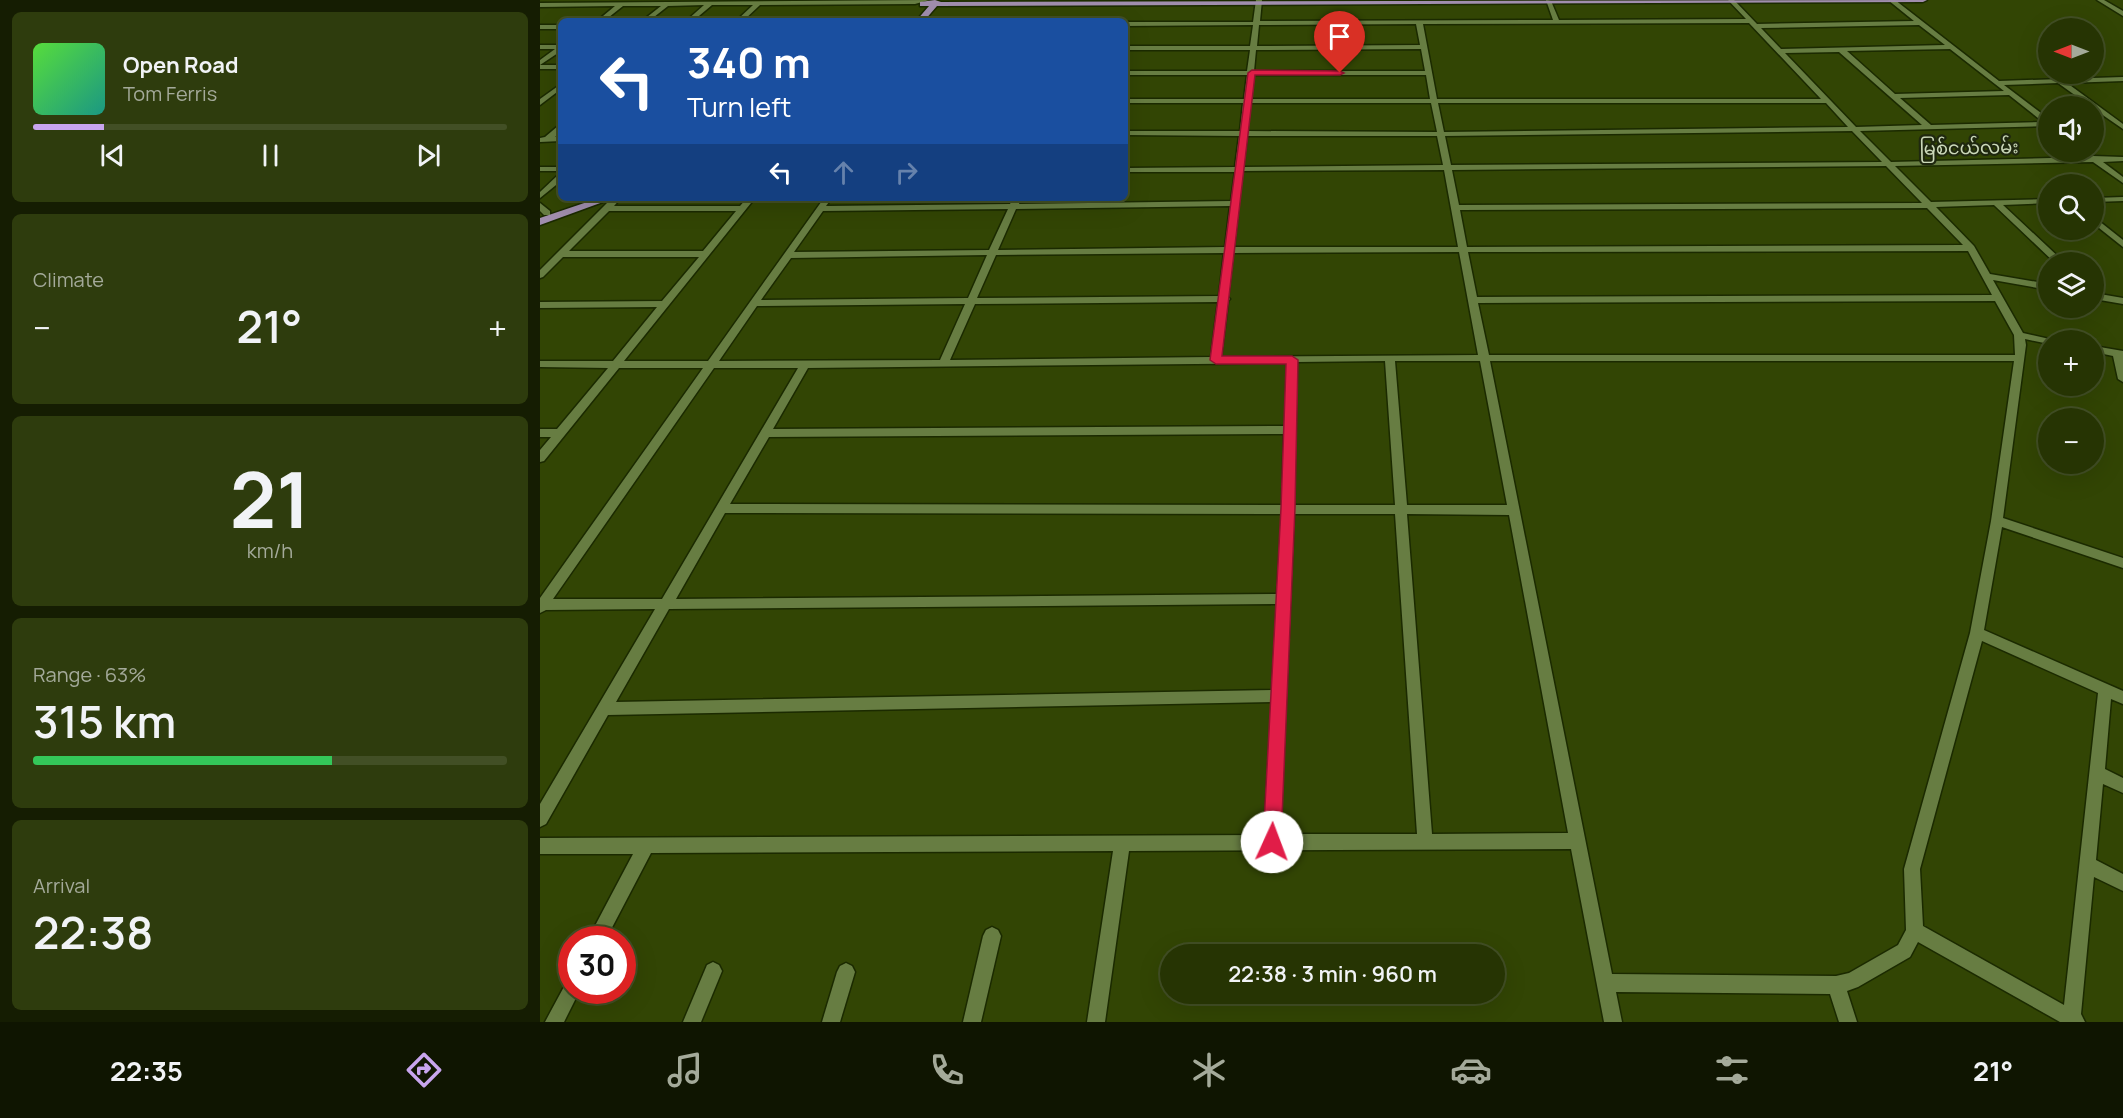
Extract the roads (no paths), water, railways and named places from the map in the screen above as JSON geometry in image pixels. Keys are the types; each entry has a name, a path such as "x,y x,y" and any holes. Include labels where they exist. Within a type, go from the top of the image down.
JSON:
{"main road":[{"path":"923,18 937,2 952,0"},
{"path":"910,18 923,2 1923,0"},
{"path":"542,211 578,201"},
{"path":"540,222 608,203"}],"street":[{"path":"1891,0 2038,115"},
{"path":"2100,0 2123,14"},
{"path":"1216,360 1231,250 1259,1"},
{"path":"1548,1 1557,22"},
{"path":"1605,983 1836,986 1852,981 1904,951 1915,931 1912,869 1977,633 1997,521 2019,358 2019,335 1971,248 1731,1"},
{"path":"540,5 923,2"},
{"path":"742,18 759,3"},
{"path":"604,18 622,4"},
{"path":"649,18 668,4"},
{"path":"693,18 710,4"},
{"path":"1419,22 1612,1022"},
{"path":"1128,24 1920,23"},
{"path":"540,27 558,27"},
{"path":"540,47 558,48"},
{"path":"1128,48 1424,47"},
{"path":"1778,51 1951,47"},
{"path":"1840,49 1929,127"},
{"path":"540,65 558,50"},
{"path":"540,65 558,67"},
{"path":"1128,73 1429,73"},
{"path":"2104,80 2123,79"},
{"path":"1997,83 2038,82"},
{"path":"2064,84 2123,127"},
{"path":"540,103 558,88"},
{"path":"1893,96 2010,93"},
{"path":"1128,101 1826,101"},
{"path":"1128,132 1441,134 2038,124"},
{"path":"543,140 558,130"},
{"path":"543,140 558,139"},
{"name":"မြစ်ငယ်လမ်း","path":"2104,160 2123,159"},
{"name":"မြစ်ငယ်လမ်း","path":"1128,170 2038,161"},
{"path":"2099,162 2123,181"},
{"path":"540,169 558,169"},
{"path":"540,196 558,180"},
{"path":"2104,200 2123,199"},
{"path":"540,458 749,201"},
{"path":"541,606 826,201"},
{"path":"1455,208 1929,205 2038,201"},
{"path":"540,275 608,203 742,209"},
{"path":"820,209 1015,203 1236,203"},
{"path":"944,362 1015,203"},
{"path":"1996,203 2048,252"},
{"path":"2104,228 2123,244"},
{"path":"788,255 1231,250 1971,248"},
{"path":"561,254 706,254"},
{"path":"1988,276 2038,285"},
{"path":"1473,300 2000,298"},
{"path":"2104,298 2123,301"},
{"path":"755,303 1225,299"},
{"path":"540,305 665,304"},
{"path":"2019,335 2038,338"},
{"path":"2104,351 2120,353 2123,379"},
{"path":"540,364 805,364 1390,358 2019,358"},
{"path":"1390,358 1425,841"},
{"path":"1272,842 1288,508 1292,360"},
{"path":"540,819 805,364"},
{"path":"765,433 1290,430"},
{"path":"540,433 560,433"},
{"path":"721,508 1513,510"},
{"path":"1997,521 2123,563"},
{"path":"541,606 1282,599"},
{"path":"1977,633 2123,698"},
{"path":"1915,931 2075,1020 2105,690"},
{"path":"604,709 1278,696"},
{"path":"2097,774 2123,786"},
{"path":"540,846 1577,841"},
{"path":"1096,1022 1122,843"},
{"path":"604,926 646,846"},
{"path":"2088,864 2123,883"},
{"path":"972,1022 992,936"},
{"path":"692,1022 713,971"},
{"path":"831,1022 846,972"},
{"path":"1836,986 1848,1022"},
{"path":"554,1022 564,1004"}]}
